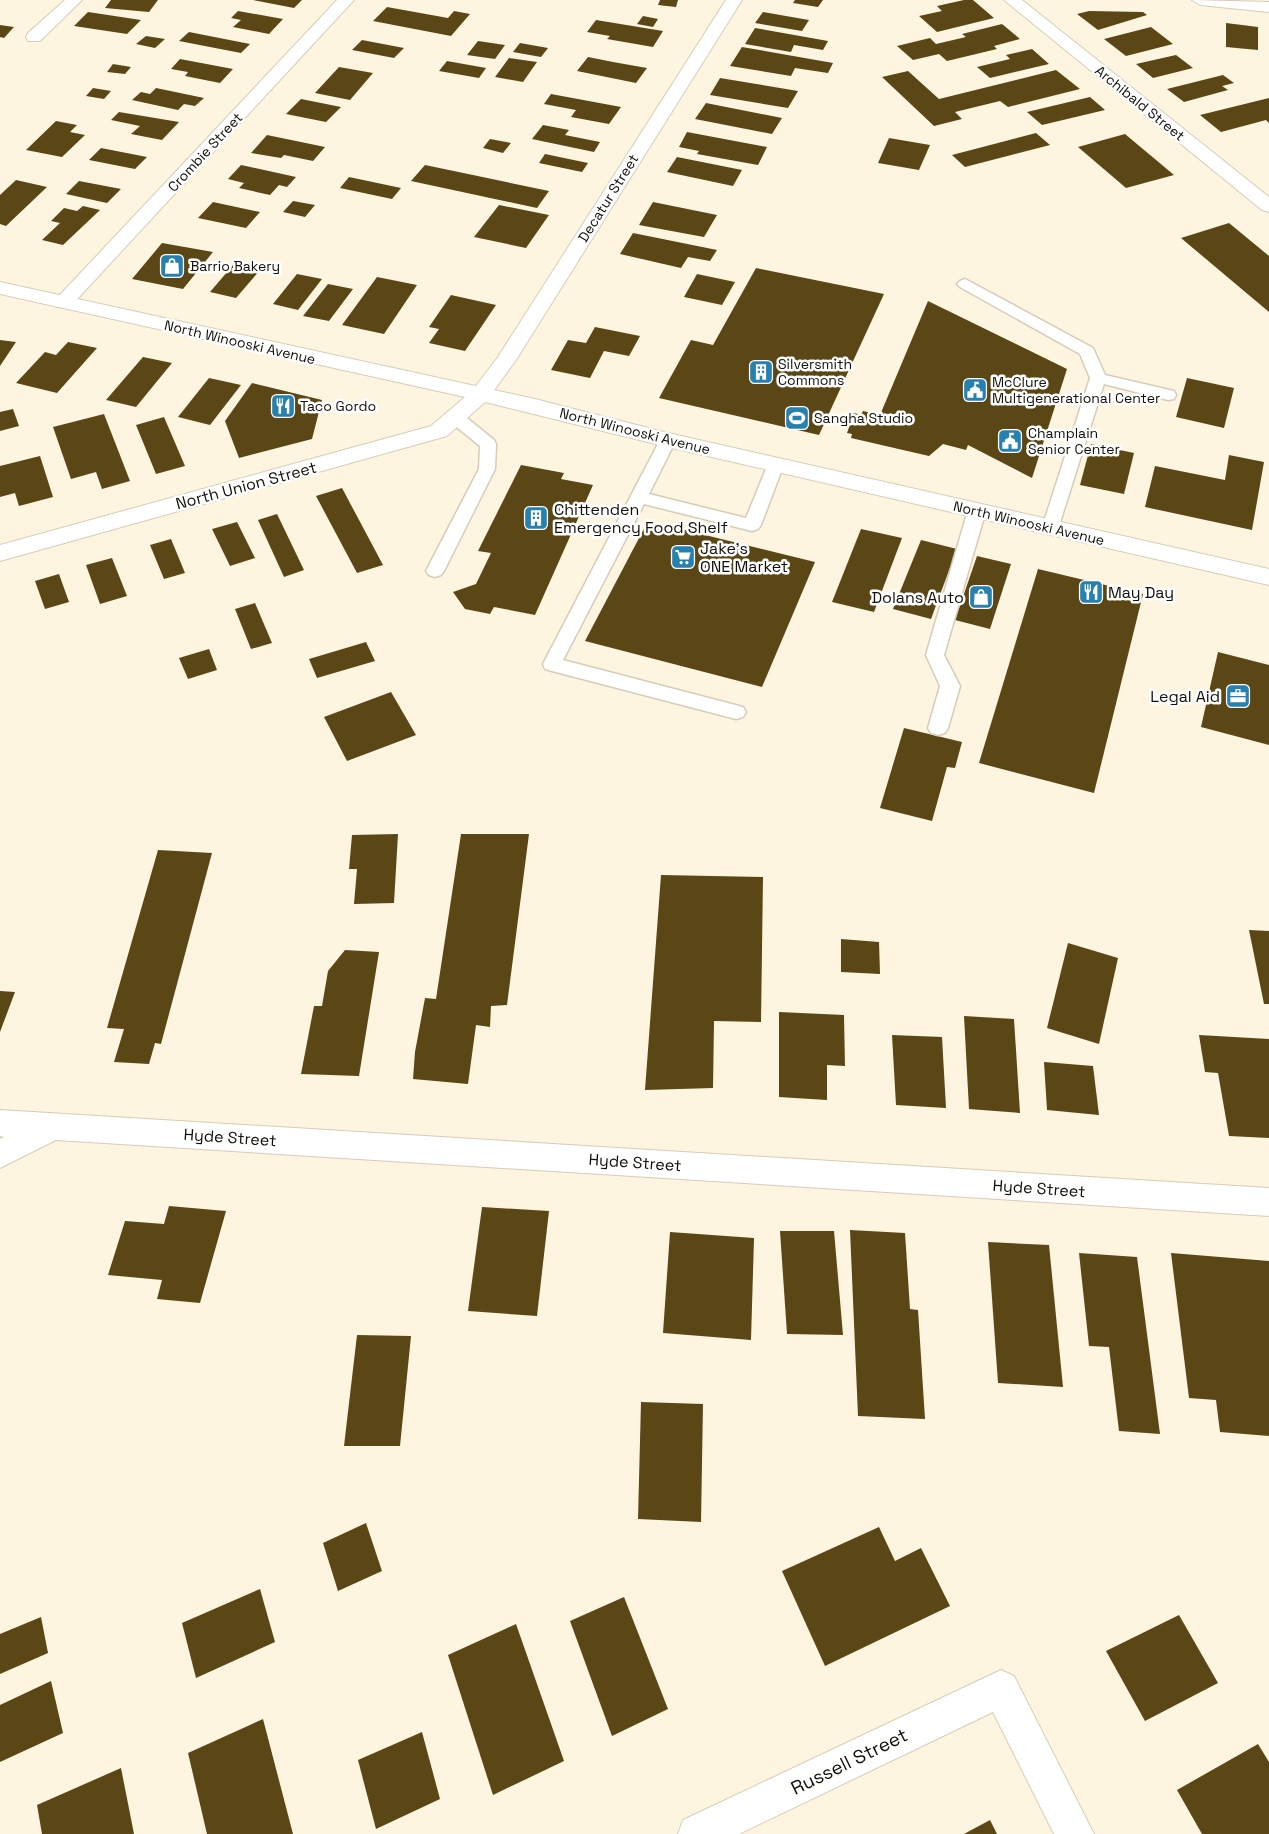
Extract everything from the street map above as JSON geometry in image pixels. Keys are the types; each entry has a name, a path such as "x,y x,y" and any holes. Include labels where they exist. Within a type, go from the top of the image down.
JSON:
{"street":[{"path":"34,37 74,0"},
{"name":"Crombie Street","path":"63,303 346,0"},
{"name":"Decatur Street","path":"480,395 506,360 734,0"},
{"name":"Archibald Street","path":"1012,0 1269,206"},
{"path":"1200,0 1269,7"},
{"name":"North Winooski Avenue","path":"0,288 535,406 668,440 1269,577"},
{"name":"North Union Street","path":"0,553 439,431 480,395"},
{"name":"Hyde Street","path":"0,1123 1269,1202"},
{"path":"0,1154 54,1126"},
{"name":"Russell Street","path":"697,1834 1001,1689 1075,1834"}],"lane":[{"path":"965,284 1087,351 1098,378 1051,528"},
{"path":"1098,378 1168,395"},
{"path":"435,571 487,469 488,444 455,417"},
{"path":"668,440 552,664 736,712"},
{"path":"639,497 752,525 776,464"},
{"path":"938,728 950,686 935,655 977,510"}],"building":[{"path":"111,0 158,0 149,12 105,8"},
{"path":"253,0 302,0 294,8"},
{"path":"660,0 678,0 676,7 658,5"},
{"path":"795,0 823,0 818,7 793,3"},
{"path":"973,0 994,18 937,32 919,16 942,11 937,6"},
{"path":"387,7 448,18 454,11 470,14 451,36 373,21"},
{"path":"238,11 283,19 269,34 233,27 241,20 231,18"},
{"path":"1089,11 1143,12 1147,15 1098,30 1077,14"},
{"path":"88,12 141,20 127,34 74,26"},
{"path":"763,12 809,20 802,31 755,23"},
{"path":"643,16 658,19 653,27 637,24"},
{"path":"596,20 663,31 653,47 607,39 610,36 587,32"},
{"path":"1226,23 1258,27 1258,50 1226,47"},
{"path":"1002,24 1020,39 994,46 997,49 947,61 939,54 913,60 897,46 930,38 936,44 966,37 962,34"},
{"path":"0,25 14,27 4,38 0,37"},
{"path":"1151,27 1173,44 1126,56 1104,39"},
{"path":"755,28 828,41 823,50 794,45 791,52 745,44"},
{"path":"189,32 250,44 241,53 179,41"},
{"path":"146,36 165,39 155,48 136,44"},
{"path":"362,40 404,48 394,58 352,50"},
{"path":"478,41 505,45 495,59 467,55"},
{"path":"520,43 548,48 541,57 513,52"},
{"path":"742,47 833,63 828,73 795,68 791,76 730,66"},
{"path":"1032,49 1049,64 990,78 977,67 1010,59 1006,55"},
{"path":"1176,55 1193,68 1153,78 1136,64"},
{"path":"588,57 647,68 636,83 577,71"},
{"path":"509,58 537,62 523,82 495,77"},
{"path":"180,59 233,69 220,83 185,76 188,72 171,69"},
{"path":"447,61 486,68 479,78 439,71"},
{"path":"113,64 131,67 125,74 107,72"},
{"path":"339,67 373,73 350,100 315,93"},
{"path":"1056,70 1080,89 1008,107 1000,101 955,112 962,119 934,126 882,77 908,71 939,99"},
{"path":"1223,75 1234,83 1222,86 1228,90 1184,102 1167,89"},
{"path":"720,78 798,91 788,108 710,95"},
{"path":"93,88 111,91 104,99 86,96"},
{"path":"156,88 204,98 195,106 184,104 178,110 132,100 141,92 150,94"},
{"path":"551,94 621,107 609,124 571,117 576,110 544,104"},
{"path":"1090,97 1105,110 1042,125 1027,112"},
{"path":"1269,98 1269,123 1266,120 1221,132 1200,115"},
{"path":"301,99 341,107 326,122 286,114"},
{"path":"706,103 782,118 772,134 695,119"},
{"path":"119,112 179,122 162,140 131,134 140,126 111,120"},
{"path":"56,121 77,125 70,132 85,135 62,157 26,150"},
{"path":"543,125 569,130 565,135 600,142 594,152 532,139"},
{"path":"687,132 767,147 758,165 697,154 699,151 679,147"},
{"path":"1036,133 1050,145 965,167 952,155"},
{"path":"1125,134 1174,175 1126,188 1078,147"},
{"path":"267,135 325,147 313,161 284,155 281,158 251,153"},
{"path":"889,138 930,145 919,170 878,163"},
{"path":"490,139 511,143 503,153 483,148"},
{"path":"101,148 147,157 135,169 89,160"},
{"path":"545,154 588,163 582,172 539,163"},
{"path":"677,157 742,170 733,186 667,172"},
{"path":"241,165 296,177 287,187 279,185 270,195 239,188 244,183 228,179"},
{"path":"425,165 549,191 537,208 411,181"},
{"path":"349,177 401,188 392,199 340,188"},
{"path":"16,180 47,187 6,226 0,224 0,195"},
{"path":"79,181 121,189 107,203 66,194"},
{"path":"293,201 315,205 305,217 283,212"},
{"path":"213,202 260,212 246,228 198,218"},
{"path":"653,202 717,215 704,237 639,225"},
{"path":"499,205 549,215 526,248 474,237"},
{"path":"83,206 100,210 63,245 42,240 60,223 51,221 64,208 77,211"},
{"path":"1229,223 1269,256 1269,312 1181,238"},
{"path":"633,233 717,250 710,261 688,257 681,268 620,254"},
{"name":"Barrio Bakery","path":"162,243 213,252 183,289 132,279"},
{"path":"234,264 260,270 236,298 210,292"},
{"name":"Silversmith Commons","path":"756,268 884,294 819,435 659,398 691,340 713,345"},
{"path":"297,274 322,279 298,310 273,304"},
{"path":"697,274 735,282 722,305 684,297"},
{"path":"377,277 417,285 384,334 342,325"},
{"path":"328,284 353,289 329,321 303,316"},
{"path":"451,295 496,305 465,351 429,343 439,329 429,327"},
{"name":"McClure Multigenerational Center","path":"928,301 1067,369 1032,478 968,445 966,450 943,444 929,456 851,438 852,434 847,433 854,413 861,415 863,411 880,415"},
{"path":"595,327 640,336 629,356 604,351 590,378 551,370 568,340 586,343"},
{"path":"0,340 16,342 0,366"},
{"path":"68,342 97,348 57,393 16,383 45,352 56,355"},
{"path":"143,357 172,363 136,407 106,400"},
{"path":"209,378 241,385 210,425 178,417"},
{"path":"1187,378 1234,388 1224,428 1176,417"},
{"path":"252,383 322,400 312,439 239,458 225,421"},
{"path":"13,409 19,426 0,431 0,412"},
{"path":"104,414 130,481 102,489 96,472 71,479 53,427"},
{"path":"164,417 185,466 156,474 136,425"},
{"path":"1091,444 1134,453 1124,494 1080,485"},
{"path":"1229,455 1264,462 1252,530 1145,507 1155,466 1225,480"},
{"path":"40,456 53,497 19,506 15,493 0,497 0,466"},
{"name":"Chittenden Emergency Food Shelf","path":"521,465 564,473 561,479 593,485 535,615 494,607 490,614 465,609 453,592 476,584 491,553 478,551"},
{"path":"342,488 383,565 357,573 316,496"},
{"path":"277,514 304,570 284,577 258,520"},
{"path":"648,521 815,562 762,687 585,641"},
{"path":"237,522 255,558 230,566 212,529"},
{"path":"861,529 902,538 874,612 832,602"},
{"path":"171,539 185,573 164,579 150,545"},
{"path":"921,540 957,549 931,619 893,609"},
{"name":"Dolans Auto","path":"977,556 1011,564 990,629 955,620"},
{"path":"112,558 127,596 100,604 86,565"},
{"path":"1038,569 1143,594 1094,793 979,763"},
{"path":"59,574 69,602 45,609 35,581"},
{"path":"255,603 272,643 251,649 235,609"},
{"path":"366,642 375,661 317,678 309,659"},
{"path":"209,649 217,670 188,679 179,658"},
{"name":"Legal Aid","path":"1218,652 1269,665 1269,745 1201,727"},
{"path":"391,692 416,735 347,761 324,717"},
{"path":"904,728 962,742 955,768 947,767 932,821 880,808"},
{"path":"398,834 394,903 354,904 357,869 349,869 352,835"},
{"path":"461,834 529,834 507,1005 491,1006 490,1027 476,1025 468,1084 413,1079 415,1052 425,998 436,999"},
{"path":"158,850 212,853 161,1044 155,1043 149,1064 114,1062 124,1029 107,1028"},
{"path":"661,875 763,877 761,1022 714,1021 713,1088 645,1090"},
{"path":"1249,930 1269,931 1269,1004 1264,1004"},
{"path":"841,939 879,942 880,974 841,972"},
{"path":"1068,943 1118,958 1099,1044 1047,1028"},
{"path":"345,950 379,952 359,1076 301,1074 314,1006 322,1006 328,971"},
{"path":"0,991 15,992 0,1032"},
{"path":"779,1012 844,1015 845,1066 827,1065 827,1100 779,1097"},
{"path":"964,1016 1014,1019 1020,1113 969,1109"},
{"path":"892,1035 942,1037 946,1108 896,1105"},
{"path":"1199,1035 1269,1039 1269,1138 1229,1136 1218,1073 1205,1072"},
{"path":"1044,1062 1093,1066 1099,1115 1047,1110"},
{"path":"169,1206 226,1211 200,1303 157,1299 162,1280 108,1275 125,1221 164,1224"},
{"path":"482,1207 549,1211 537,1316 468,1311"},
{"path":"850,1230 905,1233 910,1309 918,1310 925,1419 858,1416"},
{"path":"780,1231 834,1231 843,1335 787,1334"},
{"path":"670,1232 754,1238 751,1340 663,1333"},
{"path":"988,1242 1049,1245 1063,1387 998,1383"},
{"path":"1079,1253 1137,1257 1160,1434 1119,1431 1109,1347 1089,1346"},
{"path":"1171,1253 1269,1261 1269,1436 1220,1432 1216,1400 1189,1398"},
{"path":"357,1335 411,1336 400,1446 344,1446"},
{"path":"641,1402 703,1404 701,1522 638,1519"},
{"path":"366,1523 382,1571 338,1591 323,1543"},
{"path":"879,1527 895,1561 921,1548 950,1606 825,1666 782,1571"},
{"path":"260,1589 275,1642 196,1678 182,1623"},
{"path":"624,1597 668,1709 612,1736 570,1621"},
{"path":"1179,1615 1218,1683 1145,1721 1106,1651"},
{"path":"41,1617 48,1653 0,1674 0,1634"},
{"path":"516,1624 564,1761 493,1795 448,1655"},
{"path":"51,1681 63,1733 0,1762 0,1705"},
{"path":"263,1719 293,1834 207,1834 188,1753"},
{"path":"422,1732 440,1799 376,1829 358,1760"},
{"path":"1258,1744 1269,1762 1269,1834 1202,1834 1177,1790"},
{"path":"121,1768 134,1834 42,1834 37,1805"},
{"path":"990,1820 997,1834 964,1834"}],"place":[{"name":"Barrio Bakery","path":"172,266"},
{"name":"Silversmith Commons","path":"761,372"},
{"name":"McClure Multigenerational Center","path":"975,390"},
{"name":"Taco Gordo","path":"283,406"},
{"name":"Sangha Studio","path":"797,418"},
{"name":"Champlain Senior Center","path":"1010,441"},
{"name":"Chittenden Emergency Food Shelf","path":"536,518"},
{"name":"Jake's ONE Market","path":"683,557"},
{"name":"May Day","path":"1091,592"},
{"name":"Dolans Auto","path":"981,597"},
{"name":"Legal Aid","path":"1238,696"}]}
